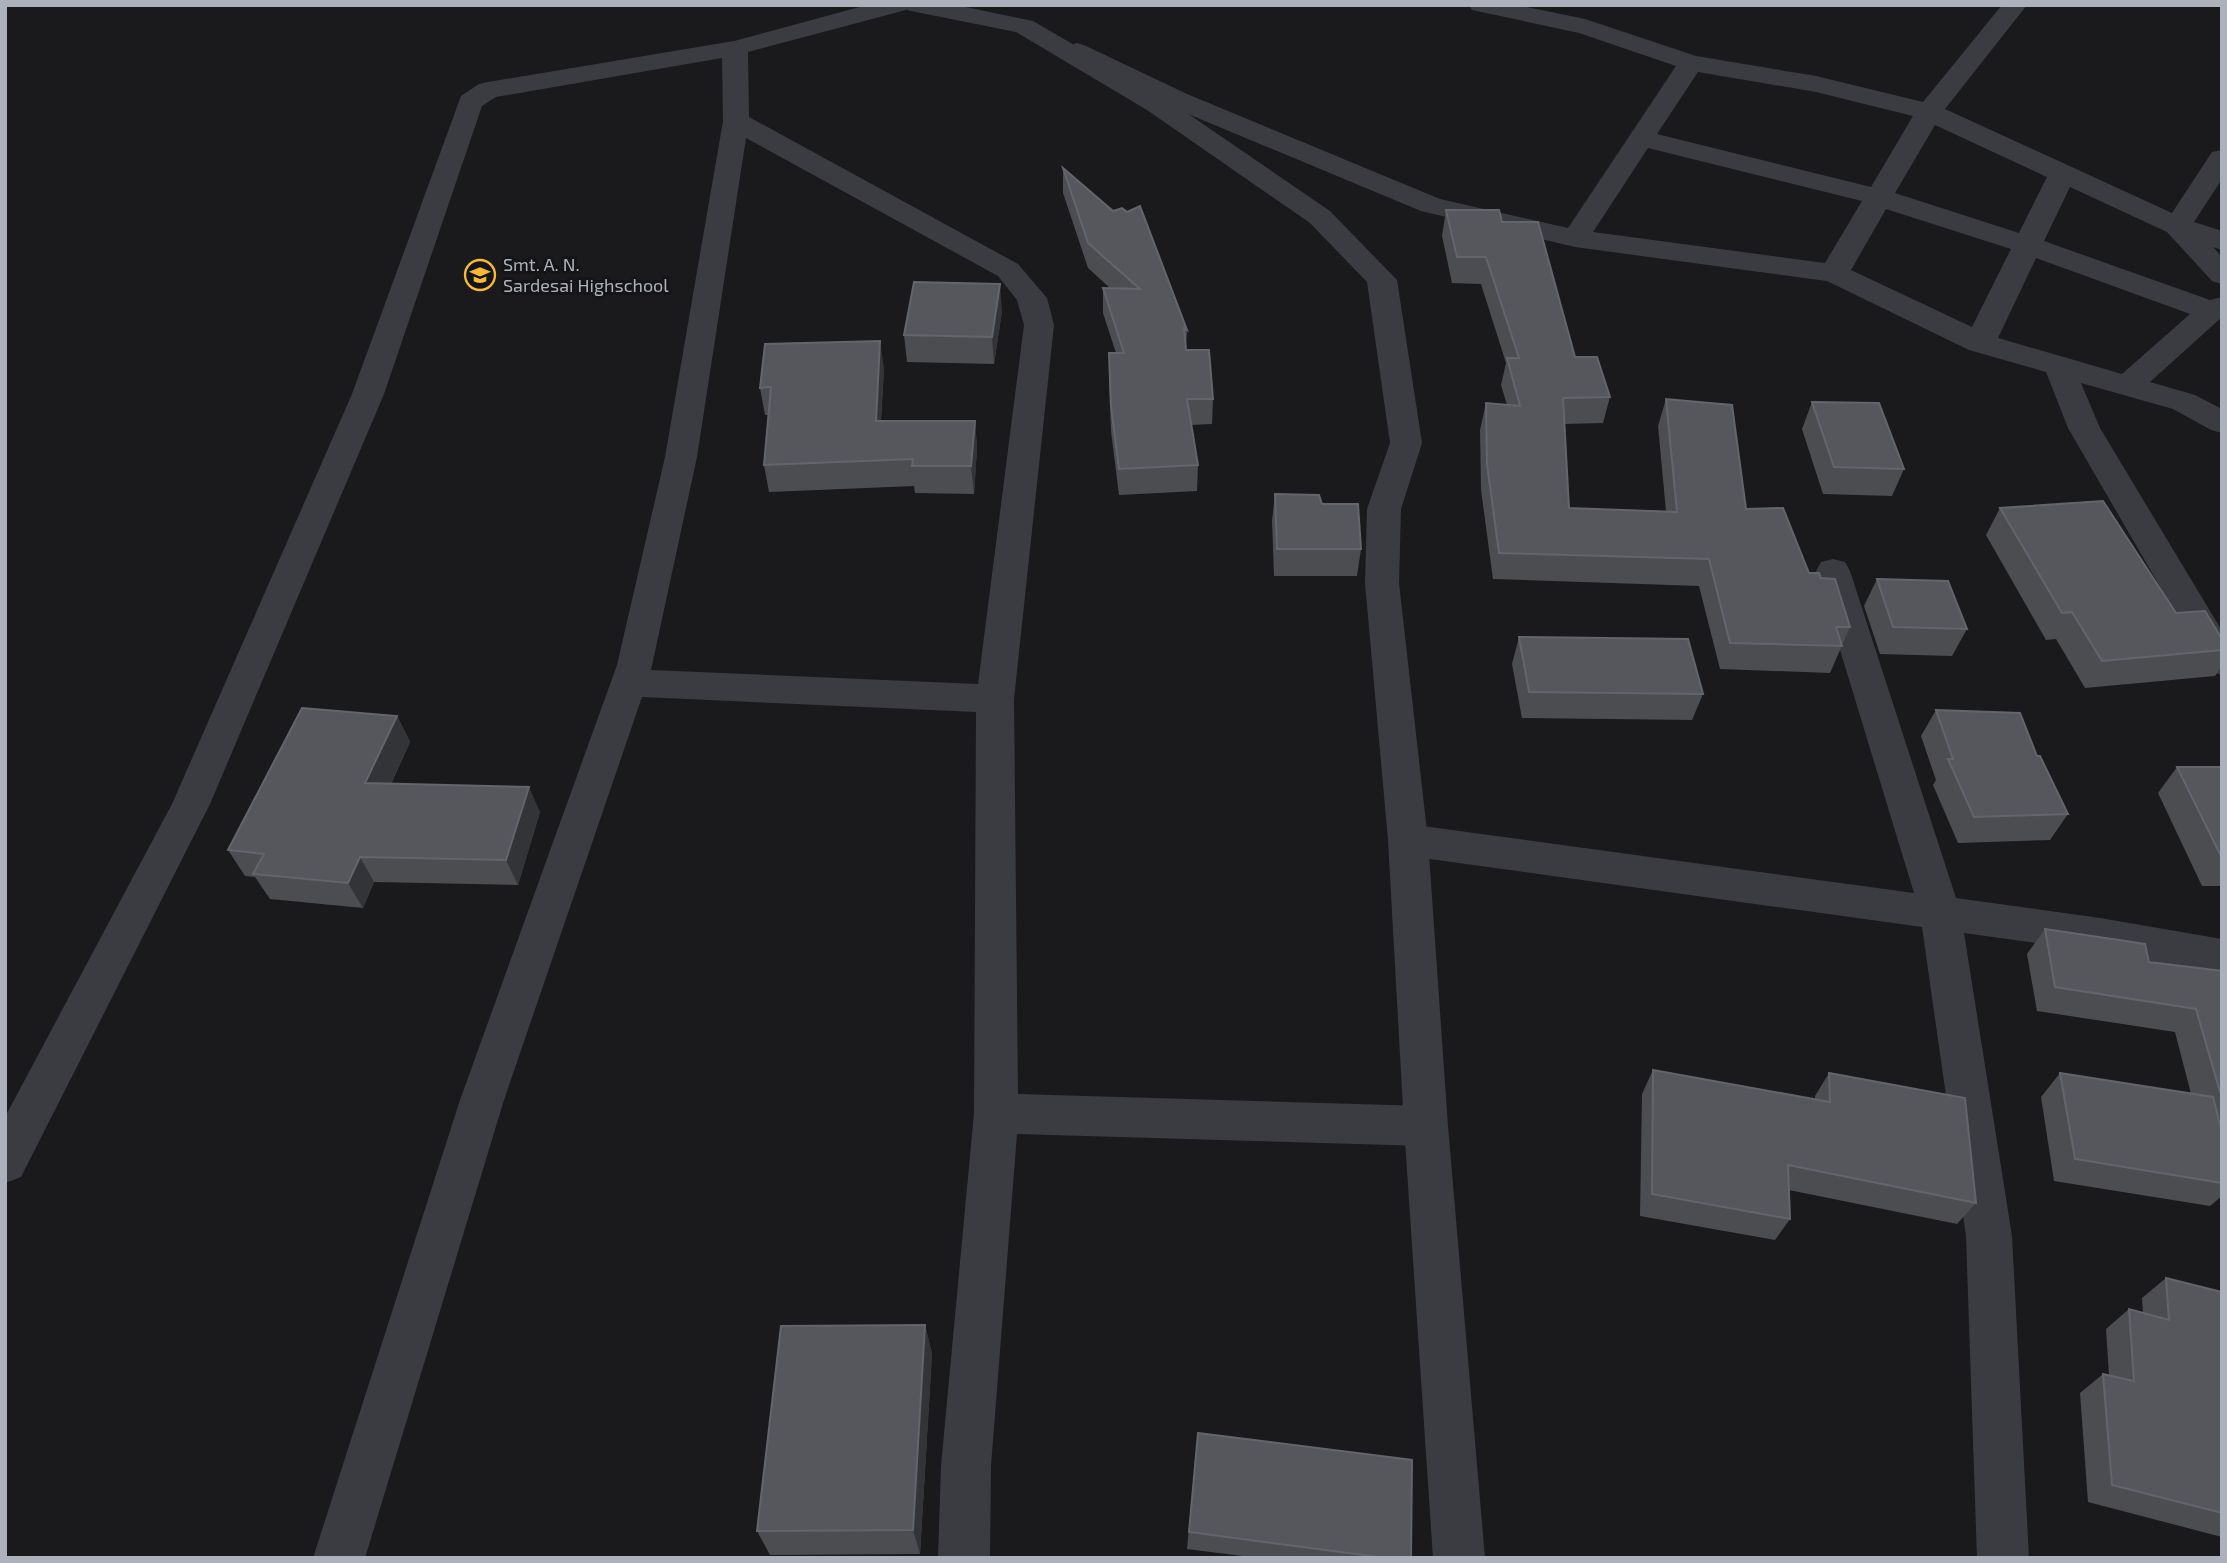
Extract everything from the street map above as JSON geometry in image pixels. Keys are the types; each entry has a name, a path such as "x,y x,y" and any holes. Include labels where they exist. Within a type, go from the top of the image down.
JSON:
{"street":[{"path":"5,1162 191,804 368,394 470,102 488,90 735,48 897,5"},
{"path":"916,5 1024,26 1178,100 1431,205 1575,238 1834,273 1980,343 2184,402 2222,423"},
{"path":"1481,5 1585,27 1690,63 1816,84 1929,112 2178,226 2222,241"},
{"path":"1834,273 1929,112 2015,5"},
{"path":"1024,26 1156,104 1320,217 1382,280 1405,443 1384,509 1382,583 1408,839 1426,1126 1459,1558"},
{"path":"339,1558 482,1100 629,683 681,457 736,121 735,48"},
{"path":"1575,238 1690,63"},
{"path":"736,121 1008,270 1032,298 1039,325 995,699 996,1113 966,1466 964,1558"},
{"path":"1640,138 1879,197 2216,309"},
{"path":"2178,226 2222,158"},
{"path":"1980,343 2062,174"},
{"path":"2178,226 2222,275"},
{"path":"2127,386 2216,309"},
{"path":"2059,366 2084,428 2222,662"},
{"path":"1833,571 1941,914 1990,1236 2003,1558"},
{"path":"629,683 995,699"},
{"path":"1408,839 2100,935 2222,957"},
{"path":"996,1113 1426,1126"}],"building":[{"path":"1063,168 1113,211 1122,208 1127,212 1140,206 1187,330 1184,328 1186,350 1209,350 1213,399 1187,399 1198,465 1119,469 1111,406 1109,353 1124,353 1103,288 1140,289 1088,243"},
{"path":"1446,210 1499,210 1502,222 1538,222 1575,357 1597,357 1610,397 1563,398 1569,508 1677,512 1666,399 1732,405 1746,509 1783,508 1809,573 1819,573 1821,578 1835,579 1850,627 1836,627 1842,646 1730,643 1709,559 1499,553 1487,464 1486,403 1520,406 1507,358 1519,358 1486,257 1457,257"},
{"path":"914,282 1000,284 992,337 904,335"},
{"path":"880,341 876,421 975,421 971,466 912,466 913,459 764,465 771,387 760,388 765,344"},
{"path":"1812,402 1879,403 1904,469 1834,467"},
{"path":"1275,494 1319,495 1322,504 1358,504 1361,549 1277,549"},
{"path":"2103,501 2176,613 2205,611 2222,639 2222,650 2102,661 2072,612 2062,613 2000,508"},
{"path":"1877,579 1948,581 1967,629 1893,627"},
{"path":"1519,637 1688,639 1703,694 1529,692"},
{"path":"302,708 397,716 365,783 529,787 506,860 360,857 348,883 253,874 264,854 228,850"},
{"path":"1936,710 2020,713 2037,756 2040,756 2068,814 1974,817 1948,759 1953,759"},
{"path":"2177,767 2222,767 2222,858"},
{"path":"2045,929 2145,944 2149,962 2222,971 2222,1092 2196,1009 2055,987"},
{"path":"1653,1070 1830,1102 1829,1073 1965,1098 1976,1203 1788,1165 1790,1219 1652,1194"},
{"path":"2060,1073 2213,1097 2222,1132 2222,1183 2075,1159"},
{"path":"2166,1278 2222,1292 2222,1513 2112,1485 2103,1374 2134,1381 2129,1309 2169,1320"},
{"path":"925,1325 913,1530 757,1531 781,1326"},
{"path":"1198,1433 1412,1460 1411,1558 1386,1558 1189,1532"}],"place":[{"name":"Smt. A. N. Sardesai Highschool","path":"480,275"}]}
